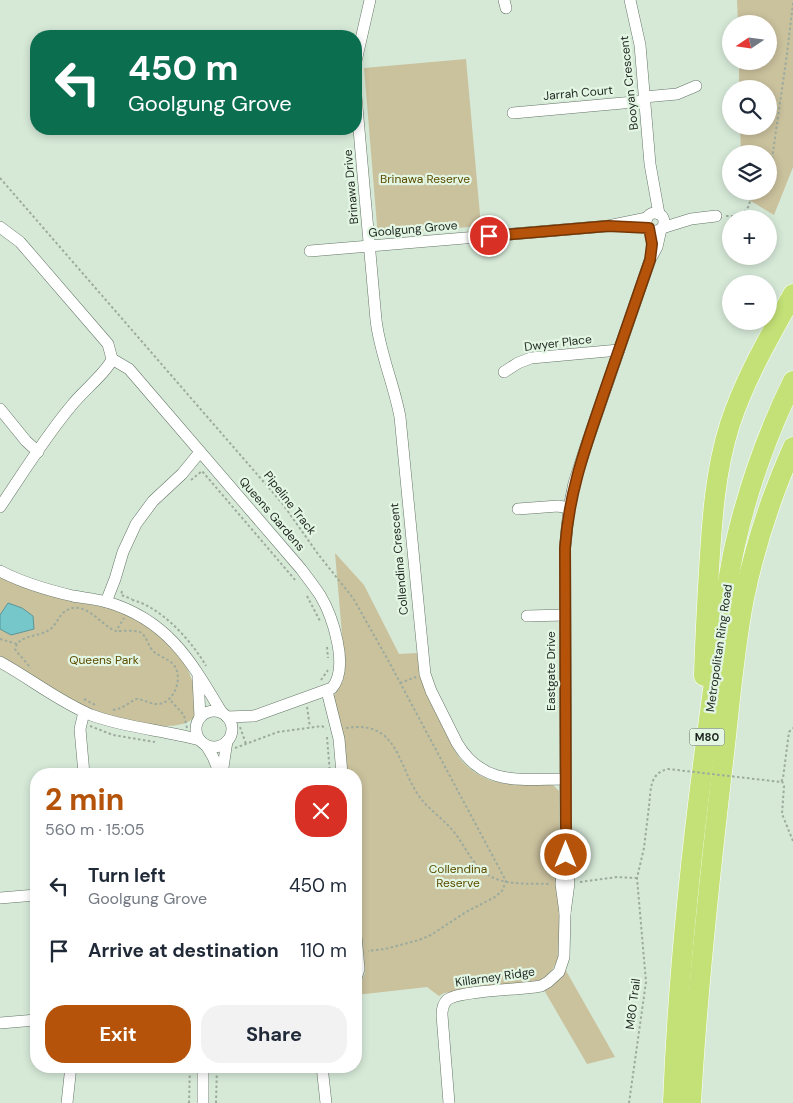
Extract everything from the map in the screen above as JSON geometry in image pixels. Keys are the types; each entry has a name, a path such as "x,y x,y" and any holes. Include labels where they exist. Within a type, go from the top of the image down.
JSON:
{"highway":[{"path":"700,782 706,628 713,516 718,474 731,422 744,386 793,294"},
{"name":"Metropolitan Ring Road","path":"674,1103 683,938 700,782 729,578 747,498 760,455 793,381"},
{"name":"Metropolitan Ring Road","path":"691,1103 701,956 740,627 752,567 771,500 793,447"},
{"name":"M80","path":"729,716 774,529 793,478"}],"street":[{"path":"362,35 370,0"},
{"name":"Booyan Crescent","path":"630,0 639,38 655,222"},
{"name":"Jarrah Court","path":"513,113 678,94 696,86"},
{"name":"Brinawa Drive","path":"360,135 370,246"},
{"name":"Goolgung Grove","path":"310,252 716,216"},
{"name":"Eastgate Drive","path":"565,883 565,548 570,508 574,483 656,247 655,222"},
{"path":"0,227 20,242 108,344 111,363 72,405 0,507"},
{"name":"Collendina Crescent","path":"370,246 378,336 397,401 402,434 425,674 430,691 463,753 476,767 502,778 565,779"},
{"name":"Dwyer Place","path":"504,372 518,363 531,358 619,350"},
{"name":"Queens Gardens","path":"111,363 133,374 301,569 323,600 332,620 340,671 336,684 321,689"},
{"path":"0,409 40,449"},
{"path":"109,603 119,583 123,552 136,524 153,501 186,478 204,456"},
{"path":"518,509 558,506 570,508"},
{"path":"0,571 41,588 109,603 130,604 141,616 164,632 203,672 224,715 230,722 229,738 222,768"},
{"path":"526,616 565,615"},
{"path":"0,662 57,698 121,724 164,731 217,747 254,716 321,689 332,726 341,768"},
{"path":"203,672 199,719 196,731 218,768"},
{"path":"164,731 178,729 199,719 210,711 224,715 254,716"},
{"path":"84,768 82,744 93,712"},
{"name":"Killarney Ridge","path":"449,1103 442,1015 445,1002 462,995 531,988 548,982 559,972 564,957 565,883"},
{"path":"0,898 30,896"},
{"path":"0,1023 30,1020"},
{"path":"67,1103 70,1073"},
{"path":"203,1103 204,1073"},
{"path":"323,1073 326,1103"}],"path":[{"path":"773,145 793,3"},
{"name":"Pipeline Track","path":"0,178 282,504 353,598 506,881"},
{"path":"716,216 741,216 750,200"},
{"path":"186,478 202,471 299,585"},
{"path":"119,583 121,595 130,604 157,613 172,624 196,651 203,672"},
{"path":"305,593 321,624"},
{"path":"116,631 130,604"},
{"path":"36,672 17,652 15,649 17,644 25,637 49,630 64,612 73,609 87,611 116,631 138,632 142,634 153,651 173,664 177,679 172,697 165,703 154,704 136,699 121,708 111,711"},
{"path":"0,639 17,644"},
{"path":"326,644 328,661"},
{"path":"321,689 328,667"},
{"path":"400,682 425,674"},
{"path":"79,698 92,702 93,712"},
{"path":"224,756 232,754 235,748 278,732 322,726 364,726 384,736 398,752 420,799 454,831 482,871 497,880 565,883 617,877 637,878"},
{"path":"330,768 332,726"},
{"path":"793,728 789,732 782,781 784,786 782,814 793,841"},
{"name":"M80 Trail","path":"629,1103 646,982 637,878 644,848 651,788 655,775 660,771 668,769 782,781"},
{"path":"362,951 419,940 431,935 466,912 495,897 502,891 506,881"},
{"path":"189,1103 190,1073"},
{"path":"216,1103 217,1073"}],"green space":[{"path":"737,0 793,0 793,167 776,210 766,210 749,200 777,200 777,145 741,145 740,135 777,135 777,80 739,80 739,70 778,70 778,15 738,15"},
{"name":"Brinawa Reserve","path":"466,59 481,226 382,233 377,227 364,68"},
{"name":"Collendina Reserve","path":"335,553 364,585 399,654 417,653 420,673 426,692 454,750 465,764 480,776 494,782 552,784 559,791 560,953 550,973 542,979 530,984 444,993 439,996 427,987 362,994 362,980 365,973 362,941 362,768 346,768 333,697 343,681 345,669"},
{"name":"Queens Park","path":"0,577 54,597 112,609 142,622 167,642 185,663 194,685 196,715 187,722 174,726 158,726 140,724 105,715 80,705 0,657"},
{"path":"565,969 615,1057 587,1064 544,990"}],"water":[{"path":"8,603 22,608 33,616 34,629 11,635 0,629 0,615"}],"route":[{"path":"489,236 608,226 649,228 652,243 650,260 574,483 570,508 565,548 566,855"}]}
